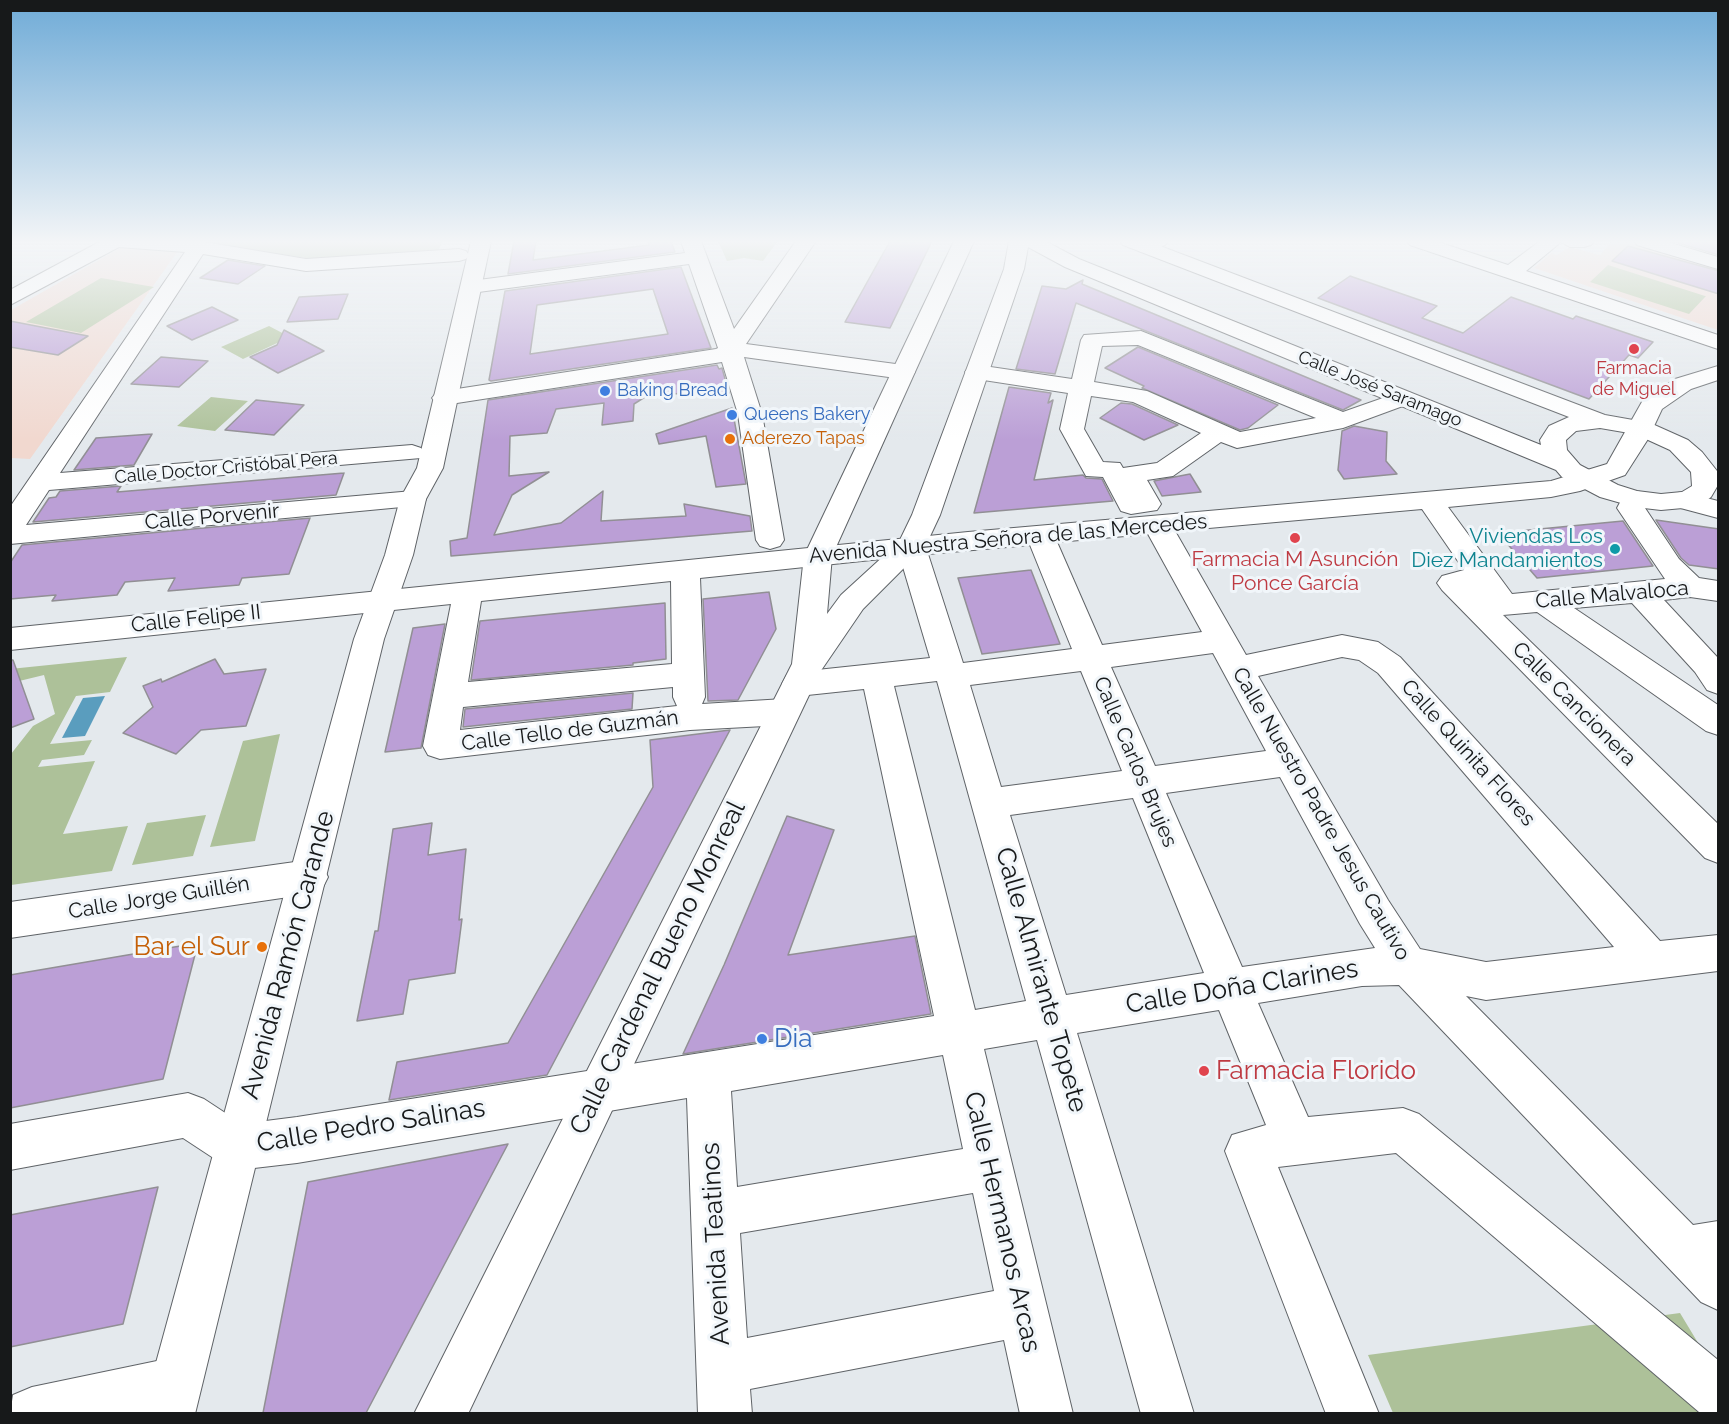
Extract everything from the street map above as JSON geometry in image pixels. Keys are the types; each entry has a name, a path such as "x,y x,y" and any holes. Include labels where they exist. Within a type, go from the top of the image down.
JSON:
{"street":[{"path":"10,528 158,307"},
{"name":"Avenida Ramón Carande","path":"413,499 408,469 447,307"},
{"name":"Avenida Ramón Carande","path":"172,1398 369,639 399,555 413,499 429,468 466,307"},
{"path":"715,307 750,414 770,540"},
{"path":"718,307 726,312 737,313 758,307"},
{"path":"444,399 723,355 730,350 760,307"},
{"path":"796,688 818,556 933,307"},
{"name":"Calle Cardenal Bueno Monreal","path":"440,1413 796,688 852,602 910,547 926,515 1000,307"},
{"name":"Calle José Saramago","path":"1185,307 1403,398 1574,472 1609,491 1635,499 1661,502 1699,500 1719,510"},
{"path":"1310,307 1600,421 1641,428 1670,441 1693,457 1719,466"},
{"path":"1616,307 1719,342"},
{"path":"1145,512 1111,469 1095,471 1072,429 1092,340 1141,338 1343,421"},
{"path":"730,350 758,351 903,372"},
{"path":"977,372 1139,396 1237,440 1343,421 1403,398"},
{"name":"Avenida Nuestra Señora de las Mercedes","path":"382,599 1040,535 1145,512 1430,501 1551,489 1574,472 1616,469 1652,405 1683,384 1719,373"},
{"path":"1574,472 1554,451 1553,440 1558,431 1568,425 1600,421"},
{"path":"1145,512 1130,474 1164,471 1220,432"},
{"name":"Calle Doctor Cristóbal Pera","path":"40,483 412,453"},
{"path":"1693,457 1704,471 1706,484 1699,500"},
{"name":"Calle Porvenir","path":"10,534 413,499"},
{"path":"1635,499 1631,508 1669,566 1690,587"},
{"path":"1430,501 1484,576"},
{"name":"Calle Nuestro Padre Jesus Cautivo","path":"1145,512 1274,764 1408,966 1701,1247 1719,1285"},
{"name":"Calle Carlos Brujes","path":"1040,535 1295,1142"},
{"name":"Calle Almirante Topete","path":"910,547 923,580 1168,1413"},
{"path":"685,570 690,717"},
{"name":"Calle Malvaloca","path":"1484,576 1504,605 1690,587 1719,591"},
{"name":"Calle Cancionera","path":"1484,576 1452,583 1719,847"},
{"name":"Calle Tello de Guzmán","path":"468,591 440,746 690,717 796,688 950,672"},
{"path":"1639,592 1706,664 1719,682"},
{"name":"Calle Felipe II","path":"10,639 382,599"},
{"path":"1542,601 1719,722"},
{"name":"Calle Quinita Flores","path":"950,672 1086,644 1218,651 1342,646 1367,650 1389,665 1652,961"},
{"path":"449,696 688,674"},
{"name":"Calle Hermanos Arcas","path":"880,690 1047,1413"},
{"path":"989,802 1274,764"},
{"name":"Calle Jorge Guillén","path":"10,920 309,877"},
{"name":"Calle Doña Clarines","path":"708,1074 958,1031 1362,967 1408,966 1486,981 1719,953"},
{"name":"Calle Pedro Salinas","path":"10,1147 188,1115 237,1147 297,1140 708,1074"},
{"name":"Avenida Teatinos","path":"708,1074 724,1391"},
{"path":"1353,1413 1248,1150 1295,1142 1403,1130 1719,1393"},
{"path":"715,1214 990,1167"},
{"path":"724,1391 1023,1311"},
{"path":"32,1413 172,1398"}],"shaded area":[{"path":"15,307 138,307 30,459 11,458 11,310"},
{"path":"1651,307 1718,307 1718,330"}],"green space":[{"path":"51,307 122,307 81,333 26,322"},
{"path":"1669,307 1695,307 1689,314"},
{"path":"269,326 290,337 243,359 221,347"},
{"path":"211,397 248,401 215,431 177,426"},
{"path":"127,657 110,692 76,696 50,744 92,740 84,755 42,760 38,767 95,761 63,834 128,826 112,871 11,885 11,754 33,726 55,714 44,675 11,683 10,669"},
{"path":"280,734 255,841 210,847 243,741"},
{"path":"206,815 193,856 132,865 147,823"},
{"path":"1680,1313 1718,1376 1718,1413 1393,1413 1368,1355"}],"water":[{"path":"105,696 85,736 62,738 83,698"}],"building":[{"path":"211,307 238,320 192,340 167,326"},
{"path":"294,307 343,307 338,319 287,322"},
{"path":"502,307 537,307 530,354 668,334 659,307 696,307 711,348 491,381 489,380"},
{"path":"853,307 900,307 890,328 845,322"},
{"path":"1035,307 1075,307 1055,374 1016,369"},
{"path":"1087,307 1138,307 1361,400 1343,410"},
{"path":"1343,307 1435,307 1422,318 1463,333 1497,307 1540,307 1573,319 1576,316 1653,342 1638,358 1629,355 1589,399"},
{"path":"10,321 88,336 58,355 10,347"},
{"path":"284,330 324,351 278,373 250,357 277,345"},
{"path":"1138,347 1278,405 1248,428 1240,430 1142,388 1144,386 1105,368"},
{"path":"161,357 208,361 179,387 131,384"},
{"path":"717,365 719,369 722,368 729,393 658,394 645,397 634,404 633,421 602,425 604,403 556,409 547,433 510,436 509,476 549,472 512,495 494,535 561,523 603,491 601,521 686,516 684,504 750,516 752,531 451,556 450,541 467,538 488,400"},
{"path":"1009,387 1051,393 1048,403 1053,400 1034,480 1083,475 1086,478 1102,479 1113,501 974,513"},
{"path":"256,400 304,405 274,435 225,430"},
{"path":"1121,403 1132,404 1178,425 1144,440 1100,418"},
{"path":"732,408 746,484 716,487 706,436 659,444 656,434"},
{"path":"1354,426 1387,432 1386,461 1397,474 1344,479 1338,470 1342,431"},
{"path":"152,434 134,465 74,470 96,438"},
{"path":"344,473 336,495 33,522 49,498 56,497 60,491 121,486 117,492"},
{"path":"1190,474 1201,492 1162,496 1154,481"},
{"path":"310,518 289,574 242,578 239,585 168,591 175,578 125,582 117,595 52,601 56,595 10,599 10,563 22,545"},
{"name":"Viviendas Los Diez Mandamientos","path":"1656,520 1719,529 1719,569 1689,565 1681,558"},
{"name":"Viviendas Los Diez Mandamientos","path":"1623,521 1653,566 1537,578 1498,533"},
{"path":"1031,570 1060,644 982,654 958,578"},
{"path":"769,592 776,629 738,700 708,701 703,599"},
{"path":"665,603 666,659 633,663 633,665 471,680 480,621"},
{"path":"445,624 421,748 385,752 413,628"},
{"path":"215,659 224,674 266,669 246,726 201,730 176,754 123,733 153,707 143,686 161,679 162,682"},
{"path":"10,660 13,660 34,719 10,728"},
{"path":"633,693 632,709 463,727 465,709"},
{"path":"730,730 547,1075 389,1100 397,1062 508,1043 653,787 650,740"},
{"path":"787,816 834,830 788,955 915,936 931,1014 683,1054 724,965"},
{"path":"432,823 428,855 466,849 459,920 462,919 455,973 409,980 403,1014 357,1021 375,931 378,931 393,829"},
{"path":"198,943 163,1079 10,1108 10,975"},
{"path":"508,1144 366,1413 263,1413 308,1182"},
{"path":"158,1187 123,1324 10,1347 10,1215"}],"place":[{"name":"Farmacia de Miguel","path":"1634,349"},
{"name":"Baking Bread","path":"605,391"},
{"name":"Queens Bakery","path":"732,415"},
{"name":"Aderezo Tapas","path":"730,439"},
{"name":"Farmacia M Asunción Ponce García","path":"1295,538"},
{"name":"Viviendas Los Diez Mandamientos","path":"1615,549"},
{"name":"Bar el Sur","path":"262,947"},
{"name":"Dia","path":"762,1039"},
{"name":"Farmacia Florido","path":"1204,1071"}]}
